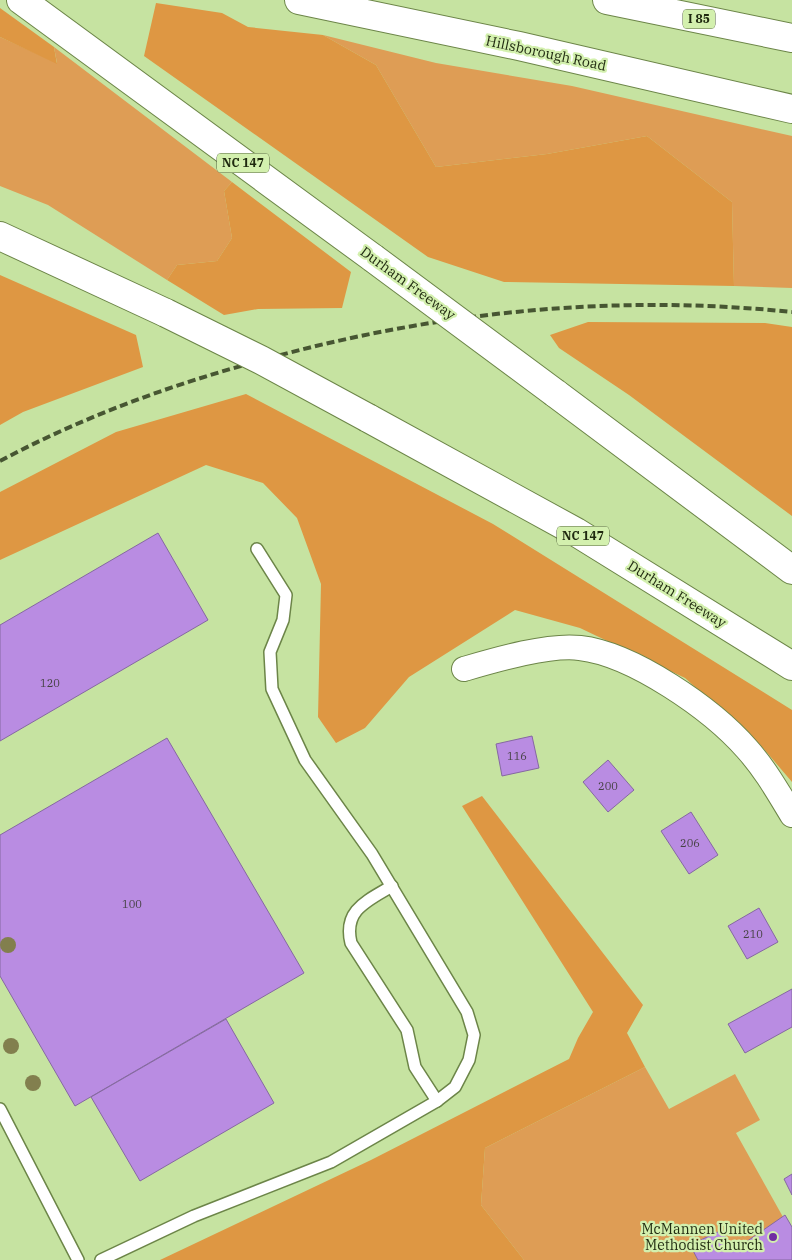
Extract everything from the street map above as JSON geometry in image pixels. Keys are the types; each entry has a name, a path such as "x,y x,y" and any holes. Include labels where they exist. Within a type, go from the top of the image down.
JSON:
{"main road":[{"name":"Durham Freeway","path":"21,0 467,326 792,570"},
{"name":"Hillsborough Road","path":"299,0 519,46 792,109"},
{"name":"I 85","path":"607,0 792,38"},
{"name":"Durham Freeway","path":"0,236 261,360 368,418 576,532 792,666"}],"street":[{"path":"464,669 558,648 578,648 603,652 618,658 677,692 723,725 747,749 765,771 792,814"}],"lane":[{"path":"101,1260 194,1216 332,1162 437,1101 455,1087 469,1060 474,1035 467,1012 372,854 305,760 272,690 270,652 283,620 286,595 257,549"},
{"path":"392,886 362,904 353,916 348,929 351,943 407,1030 415,1067 437,1101"},
{"path":"0,1109 78,1260"}],"shaded area":[{"path":"156,3 222,13 248,27 323,35 376,65 436,167 547,154 647,136 732,202 734,286 504,282 428,257 144,56"},
{"path":"0,8 54,47 57,64 0,37"},
{"path":"323,35 436,63 572,86 792,136 792,288 734,286 732,202 647,136 547,154 436,167 376,65"},
{"path":"0,37 57,63 54,47 232,182 224,191 232,238 217,261 177,265 167,280 48,205 0,186"},
{"path":"232,182 351,272 342,308 258,309 224,315 167,280 177,265 217,261 232,238 224,191"},
{"path":"0,275 136,335 143,367 23,412 0,425"},
{"path":"588,322 765,323 792,327 792,516 629,395 559,348 550,335"},
{"path":"246,394 493,524 792,710 792,782 763,748 685,678 580,628 515,610 409,677 365,728 336,743 318,717 321,584 297,518 263,483 206,465 0,560 0,492 116,432"},
{"path":"482,796 643,1005 627,1033 645,1067 485,1148 481,1205 524,1260 160,1260 371,1160 569,1059 578,1038 593,1012 462,806"},
{"path":"645,1067 669,1109 735,1074 760,1120 736,1133 783,1217 733,1251 722,1230 692,1244 698,1260 524,1260 481,1205 485,1148"}],"building":[{"path":"158,533 208,620 0,741 0,625"},
{"path":"532,736 539,768 502,776 496,744"},
{"path":"167,738 304,973 75,1106 0,976 0,835"},
{"path":"608,760 634,790 608,812 583,782"},
{"path":"691,812 718,855 689,874 661,831"},
{"path":"759,908 778,942 747,959 728,926"},
{"path":"792,989 792,1027 745,1053 728,1024"},
{"path":"226,1019 274,1103 140,1181 91,1097"},
{"path":"792,1174 792,1195 784,1179"},
{"name":"McMannen United Methodist Church","path":"785,1215 792,1227 792,1260 698,1260 690,1245 722,1230 733,1251"}],"railway":[{"path":"0,461 91,418 184,383 315,346 382,332 449,320 517,312 586,307 654,305 792,312"}],"place":[{"name":"McMannen United Methodist Church","path":"773,1237"}]}
